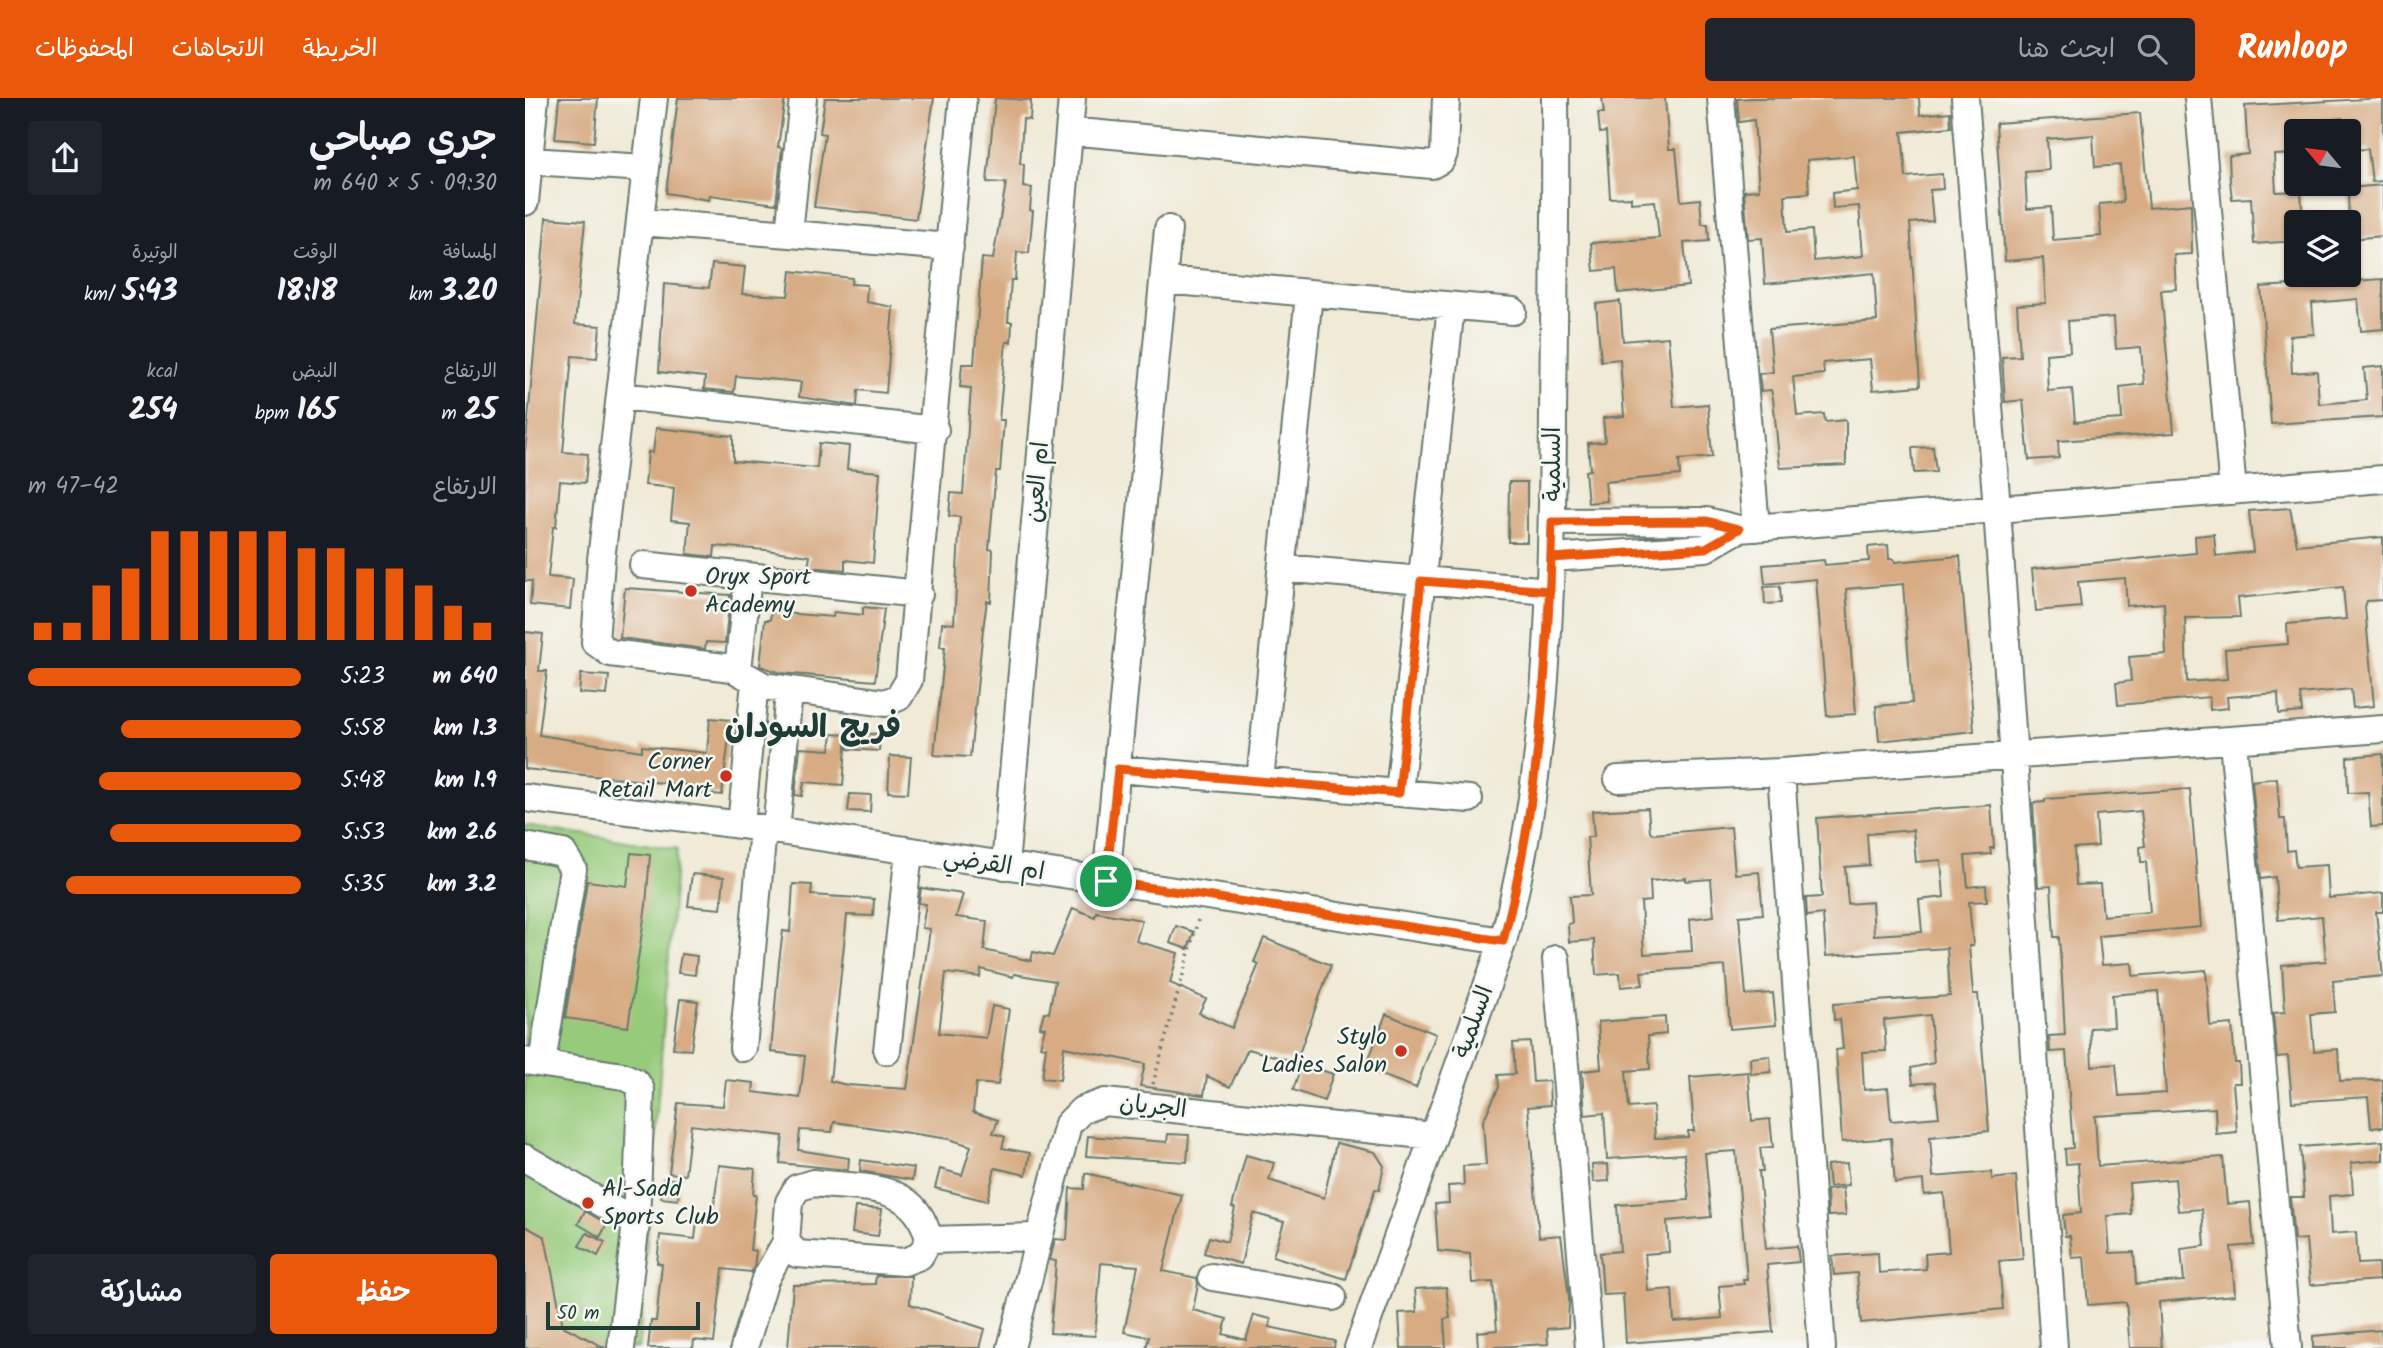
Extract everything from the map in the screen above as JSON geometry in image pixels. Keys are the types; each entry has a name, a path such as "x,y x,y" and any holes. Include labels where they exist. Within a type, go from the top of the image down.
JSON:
{"street":[{"path":"525,202 529,129 535,98"},
{"path":"654,98 620,396 596,642 610,653 747,676 789,692 885,703 899,697 909,680 935,430 963,98"},
{"path":"789,233 803,98"},
{"name":"ام العين","path":"1005,866 1072,98"},
{"path":"1069,131 1432,165 1441,160 1444,153 1446,98"},
{"name":"السلمية","path":"1358,1348 1351,1303 1433,1136 1503,941 1515,896 1544,712 1552,522 1555,98"},
{"path":"1721,98 1747,529"},
{"path":"1965,98 1997,509 2054,1348"},
{"path":"2199,98 2233,491"},
{"path":"529,161 646,169"},
{"path":"641,222 950,247"},
{"path":"1106,881 1168,229"},
{"path":"1164,280 1309,295 1513,311"},
{"path":"1260,781 1309,295"},
{"path":"1399,793 1451,306"},
{"path":"620,396 935,430"},
{"path":"1552,522 1707,521 1747,529 2383,479"},
{"path":"1551,558 1706,548 1747,529"},
{"path":"643,565 919,594"},
{"path":"1282,568 1550,591"},
{"path":"748,577 747,676 760,828"},
{"path":"743,1048 760,828 789,692"},
{"path":"1618,779 1781,772 2383,729"},
{"path":"2233,741 2288,1348"},
{"path":"1118,769 1469,799"},
{"path":"1781,772 1822,1348"},
{"name":"ام القرضي","path":"525,798 760,828 1503,941"},
{"path":"525,846 563,853 573,869 533,1062 623,1076 636,1082 642,1098 636,1223 621,1348"},
{"path":"887,1051 909,852"},
{"path":"1556,959 1588,1348"},
{"name":"الجريان","path":"1011,1348 1037,1237 1068,1124 1082,1110 1105,1102 1433,1136"},
{"path":"525,1158 636,1223"},
{"path":"744,1348 765,1279 786,1242 789,1202 797,1188 813,1183 897,1193 920,1213 929,1240 920,1256 904,1262 813,1257 797,1254 786,1242"},
{"path":"929,1240 1037,1237"},
{"path":"1212,1277 1351,1303"}],"path":[{"path":"1147,1106 1204,896"}],"green space":[{"name":"Al-Sadd Sports Club","path":"525,825 677,849 639,1348 525,1348"}],"building":[{"path":"559,98 598,98 594,142 555,139"},
{"path":"678,98 785,98 778,147 782,148 776,204 710,195 709,200 666,193"},
{"path":"825,98 934,98 916,219 814,207 825,134 820,133"},
{"path":"995,98 1031,100 1030,120 1023,119 1020,164 1024,164 1023,187 1032,188 1030,210 1033,211 1029,253 1017,252 1015,280 1011,280 1008,322 1012,322 1011,342 1006,342 999,420 1004,420 1000,471 996,471 989,549 993,550 991,602 987,601 983,629 970,757 934,755 945,647 940,647 942,623 954,624 960,517 949,516 951,493 963,494 971,388 960,387 962,364 974,364 982,258 993,259 1006,183 987,182"},
{"path":"1602,98 1665,98 1669,149 1676,149 1681,201 1700,199 1702,224 1708,224 1709,241 1684,243 1688,286 1618,293 1616,269 1594,271 1591,243 1659,238 1655,201 1631,203 1631,197 1610,198 1606,132 1600,133 1598,113 1604,113"},
{"path":"1919,98 1920,115 1950,112 1951,127 1902,132 1906,177 1942,174 1943,189 1930,190 1933,221 1910,223 1920,386 1873,390 1870,359 1823,363 1824,374 1793,377 1797,416 1824,414 1825,422 1846,420 1846,465 1780,468 1773,398 1771,390 1761,391 1759,374 1773,372 1769,329 1877,321 1874,273 1765,284 1762,238 1748,239 1744,191 1759,190 1754,120 1739,122 1737,99","holes":["1854,156 1857,190 1832,193 1833,208 1859,206 1863,256 1814,261 1812,230 1787,232 1785,195 1809,193 1807,160"]},
{"path":"2383,98 2383,181 2372,182 2368,149 2361,149 2361,119 2284,119 2284,155 2274,155 2276,192 2284,192 2284,196 2301,196 2302,210 2284,210 2284,242 2254,244 2251,198 2232,199 2230,181 2229,156 2248,154 2245,106"},
{"path":"2140,113 2149,208 2191,204 2192,254 2174,255 2176,289 2161,290 2174,433 2058,441 2059,458 2029,460 2023,400 2005,402 2002,357 2020,356 2017,305 2046,303 2043,258 2005,261 1996,123","holes":["2093,135 2095,167 2120,165 2123,202 2099,204 2101,236 2053,240 2051,207 2027,209 2025,172 2049,170 2047,139","2114,317 2116,349 2141,347 2144,384 2120,387 2122,419 2075,422 2072,389 2048,391 2046,354 2070,352 2068,321"]},
{"path":"2383,185 2383,236 2361,238 2361,210 2348,210 2348,196 2361,196 2361,187"},
{"path":"546,218 585,221 575,324 600,326 597,358 572,356 563,452 588,454 585,483 560,481 556,527 553,527 548,577 573,579 570,609 530,605 532,581 525,581 525,453"},
{"path":"712,264 745,267 742,294 788,296 791,271 852,278 851,284 867,285 866,302 893,307 886,393 858,390 857,406 799,397 801,382 736,376 734,392 704,389 705,377 659,372 664,284 709,288"},
{"path":"2383,279 2383,329 2361,331 2358,299 2312,303 2314,334 2290,336 2292,373 2317,371 2319,404 2367,400 2364,368 2383,366 2383,417 2271,424 2261,287 2361,287 2361,280"},
{"path":"1620,301 1623,341 1668,337 1674,407 1708,404 1712,457 1679,460 1680,475 1605,482 1607,501 1588,503 1585,471 1590,470 1588,443 1605,442 1603,418 1624,416 1620,359 1601,361 1596,304"},
{"path":"656,428 733,436 733,461 817,468 819,443 849,446 847,469 880,472 873,563 845,560 845,570 808,567 810,556 715,546 714,557 687,554 690,522 671,520 674,488 645,485 648,452 653,453"},
{"path":"1933,447 1936,472 1914,473 1912,448"},
{"path":"1509,482 1527,482 1527,542 1508,542"},
{"path":"2290,508 2297,545 2383,537 2383,600 2367,601 2365,607 2374,706 2353,708 2351,689 2300,694 2302,712 2279,714 2278,693 2227,697 2228,708 2210,710 2209,697 2118,705 2116,683 2131,681 2129,657 2166,654 2164,603 2127,606 2125,578 2078,582 2081,607 2036,611 2032,569 2196,553 2195,536 2214,534 2216,556 2253,552 2249,511","holes":["2343,587 2346,619 2287,624 2288,644 2225,649 2227,679 2187,682 2185,618 2240,617 2238,598"]},
{"path":"1888,545 1889,559 1894,559 1895,562 1960,556 1974,731 1879,741 1876,706 1912,703 1903,584 1846,589 1856,714 1827,716 1816,579 1765,584 1763,565 1824,560 1825,565 1869,561 1868,547"},
{"path":"1780,586 1781,603 1765,604 1764,587"},
{"path":"625,588 730,595 725,643 706,642 705,649 620,638"},
{"path":"863,607 884,609 875,681 781,673 760,666 765,620 770,620 771,612 833,617 834,612 863,615"},
{"path":"525,632 543,634 539,671 547,671 539,735 642,751 642,746 707,753 710,718 731,720 722,795 693,792 693,786 525,769"},
{"path":"581,674 609,676 607,695 579,693"},
{"path":"849,733 880,734 879,751 848,749"},
{"path":"832,734 847,735 843,785 804,782 802,796 795,795 800,748 830,750"},
{"path":"2383,754 2383,826 2371,827 2368,792 2348,793 2347,757"},
{"path":"890,756 911,757 908,793 888,792"},
{"path":"2277,778 2280,819 2285,819 2287,851 2294,850 2296,867 2327,865 2329,898 2383,893 2383,912 2376,912 2383,976 2333,981 2335,1012 2311,1014 2314,1051 2338,1049 2340,1081 2383,1080 2383,1127 2371,1128 2368,1097 2292,1102 2288,1056 2277,1057 2273,1013 2285,1012 2282,965 2326,961 2322,916 2278,920 2275,877 2261,879 2252,781"},
{"path":"2190,789 2201,927 2099,936 2102,965 2132,963 2133,976 2206,970 2210,1026 2232,1024 2235,1063 2239,1063 2240,1083 2233,1083 2237,1132 2216,1134 2215,1108 2095,1116 2098,1166 2223,1157 2227,1204 2250,1202 2254,1245 2231,1247 2235,1295 2159,1302 2162,1348 2130,1348 2126,1302 2088,1305 2084,1257 2072,1258 2070,1236 2065,1236 2063,1215 2081,1213 2078,1163 2066,1164 2065,1149 2073,1148 2066,1051 2050,1052 2049,1036 2065,1035 2059,937 2054,937 2051,886 2038,887 2033,803 2045,802 2045,799","holes":["2141,811 2145,846 2140,847 2141,862 2146,862 2150,912 2103,916 2100,884 2076,885 2074,848 2098,846 2096,815","2158,991 2166,1093 2119,1096 2116,1064 2092,1066 2090,1028 2114,1027 2112,995","2175,1179 2178,1211 2202,1209 2205,1246 2181,1249 2184,1281 2136,1284 2134,1252 2110,1253 2107,1216 2131,1214 2129,1183"]},
{"path":"850,794 871,795 870,812 848,811"},
{"path":"1991,805 1994,848 1990,848 1991,854 1965,856 1968,887 1986,885 1987,901 1969,902 1973,946 1969,946 1973,994 1978,994 1989,1131 1930,1137 1933,1177 1992,1172 1992,1179 2016,1176 2023,1259 1999,1261 2003,1309 1861,1323 1857,1273 1834,1275 1832,1256 1878,1253 1879,1273 1926,1269 1925,1254 1949,1252 1944,1193 1924,1195 1923,1180 1895,1183 1891,1138 1842,1142 1836,1050 1843,1049 1840,1019 1834,1020 1833,1004 1950,996 1947,948 1826,956 1823,914 1807,916 1806,898 1822,897 1817,818","holes":["1913,830 1916,862 1941,860 1944,897 1919,900 1922,932 1874,935 1872,902 1848,904 1845,867 1869,865 1867,834","1930,1015 1934,1063 1911,1068 1913,1084 1935,1082 1939,1117 1891,1121 1888,1088 1864,1090 1862,1052 1886,1051 1884,1020"]},
{"path":"1648,808 1650,832 1654,834 1731,827 1735,874 1759,872 1763,914 1739,916 1746,995 1773,993 1776,1025 1730,1029 1725,966 1641,972 1643,985 1621,987 1620,973 1596,975 1594,940 1569,942 1568,924 1572,923 1570,896 1591,895 1587,837 1594,837 1592,811","holes":["1686,878 1686,881 1711,879 1714,916 1690,919 1692,951 1644,954 1641,902 1651,901 1650,881"]},
{"path":"631,853 650,855 646,905 628,1027 565,1018 587,881 627,886"},
{"path":"692,874 724,877 721,909 688,906"},
{"path":"793,884 812,885 811,895 874,899 873,916 847,915 830,1081 847,1085 907,1089 930,929 922,928 926,904 919,903 921,888 963,894 956,917 987,921 984,950 1031,961 1033,952 1053,956 1073,908 1095,917 1096,912 1142,920 1136,941 1178,953 1170,983 1206,999 1199,1013 1232,1028 1259,964 1254,962 1264,938 1331,965 1296,1062 1248,1049 1230,1087 1207,1076 1204,1095 1140,1086 1145,1064 1064,1047 1060,1080 1042,1078 1046,1047 1040,1046 1045,1028 1040,1027 1044,1012 1049,1013 1055,981 1014,974 1013,977 981,969 980,977 946,973 939,1033 986,1038 992,1006 1009,1009 998,1085 976,1083 973,1112 998,1120 993,1133 1005,1137 1002,1148 1030,1153 1026,1175 995,1168 987,1201 935,1188 940,1169 962,1175 971,1146 949,1139 834,1122 832,1132 800,1130 798,1150 849,1158 848,1170 780,1163 783,1136 691,1125 685,1175 669,1173 678,1103 723,1106 726,1080 754,1083 753,1092 800,1098 805,1056 771,1052 779,961 783,931 790,932"},
{"path":"1176,926 1194,932 1188,949 1170,943"},
{"path":"681,954 697,956 695,975 678,973"},
{"path":"680,999 698,1001 691,1050 673,1048"},
{"name":"Stylo Ladies Salon","path":"1386,1014 1436,1034 1416,1088 1365,1069"},
{"path":"1665,1017 1666,1034 1648,1036 1650,1069 1626,1071 1629,1108 1653,1106 1655,1138 1688,1137 1688,1131 1694,1131 1690,1077 1748,1072 1752,1121 1770,1119 1773,1147 1760,1148 1763,1171 1759,1171 1766,1249 1797,1246 1799,1262 1767,1265 1773,1332 1626,1343 1623,1294 1603,1295 1600,1253 1620,1251 1617,1205 1689,1200 1684,1154 1607,1159 1604,1113 1585,1115 1582,1071 1601,1069 1598,1022","holes":["1736,1151 1747,1280 1743,1280 1744,1284 1719,1286 1722,1318 1674,1322 1672,1289 1648,1291 1645,1254 1669,1252 1667,1221 1711,1217 1705,1153"]},
{"path":"1530,1042 1533,1082 1549,1081 1550,1105 1528,1107 1539,1237 1561,1235 1569,1297 1568,1327 1547,1329 1548,1344 1478,1348 1477,1332 1497,1330 1493,1282 1472,1283 1470,1254 1438,1251 1435,1204 1449,1203 1448,1186 1464,1185 1463,1166 1486,1165 1483,1121 1499,1087 1498,1075 1515,1074 1513,1043"},
{"path":"1770,1056 1771,1072 1751,1074 1750,1058"},
{"path":"1302,1064 1333,1074 1324,1101 1293,1090"},
{"path":"1168,1134 1189,1135 1187,1162 1086,1156 1088,1136 1167,1142"},
{"path":"2383,1141 2383,1160 2351,1163 2353,1194 2329,1196 2331,1234 2356,1232 2358,1264 2378,1263 2379,1280 2310,1285 2306,1239 2294,1240 2290,1197 2304,1197 2300,1147"},
{"path":"1336,1143 1375,1152 1384,1166 1379,1190 1375,1189 1346,1279 1273,1256 1284,1222 1253,1213 1241,1264 1204,1253 1209,1237 1227,1242 1235,1208 1232,1207 1246,1155 1274,1163 1269,1180 1324,1198"},
{"path":"861,1160 914,1168 912,1180 860,1171"},
{"path":"1847,1163 1849,1185 1829,1187 1827,1165"},
{"path":"1608,1164 1609,1181 1593,1182 1592,1165"},
{"path":"719,1165 755,1169 753,1195 756,1195 750,1250 756,1251 754,1267 751,1272 723,1269 714,1342 694,1340 693,1348 648,1348 651,1321 656,1321 662,1264 657,1263 660,1235 695,1239 698,1212 713,1214"},
{"path":"1085,1173 1182,1195 1163,1271 1197,1278 1193,1310 1227,1319 1223,1334 1246,1340 1254,1315 1271,1319 1269,1327 1335,1341 1334,1348 1146,1348 1149,1337 1124,1332 1138,1266 1101,1263 1095,1336 1050,1333 1056,1261 1050,1260 1055,1239 1067,1240 1070,1188 1084,1189"},
{"path":"664,1178 680,1180 678,1200 661,1198"},
{"path":"1843,1188 1846,1215 1828,1216 1827,1190"},
{"path":"855,1207 882,1209 878,1236 852,1233"},
{"path":"585,1211 607,1224 600,1237 578,1224"},
{"path":"525,1226 545,1237 563,1326 605,1348 525,1348"},
{"path":"587,1233 605,1242 598,1256 579,1246"},
{"path":"876,1276 911,1276 910,1304 985,1329 980,1348 788,1348 793,1285 875,1284"},
{"path":"1446,1287 1450,1318 1444,1319 1446,1348 1401,1348 1399,1313 1417,1312 1415,1289"},
{"path":"2381,1330 2383,1348 2313,1348 2313,1336"}],"place":[{"name":"Oryx Sport Academy","path":"691,591"},
{"name":"Corner Retail Mart","path":"726,776"},
{"name":"Stylo Ladies Salon","path":"1401,1051"},
{"name":"Al-Sadd Sports Club","path":"588,1203"}],"district":[{"name":"فريج السودان","path":"813,728"}],"route":[{"path":"1106,881 1118,769 1399,793 1421,581 1525,588 1550,591 1551,558 1608,552 1706,548 1739,529 1707,521 1552,522 1551,558 1544,712 1515,896 1503,941 1106,881"}]}
